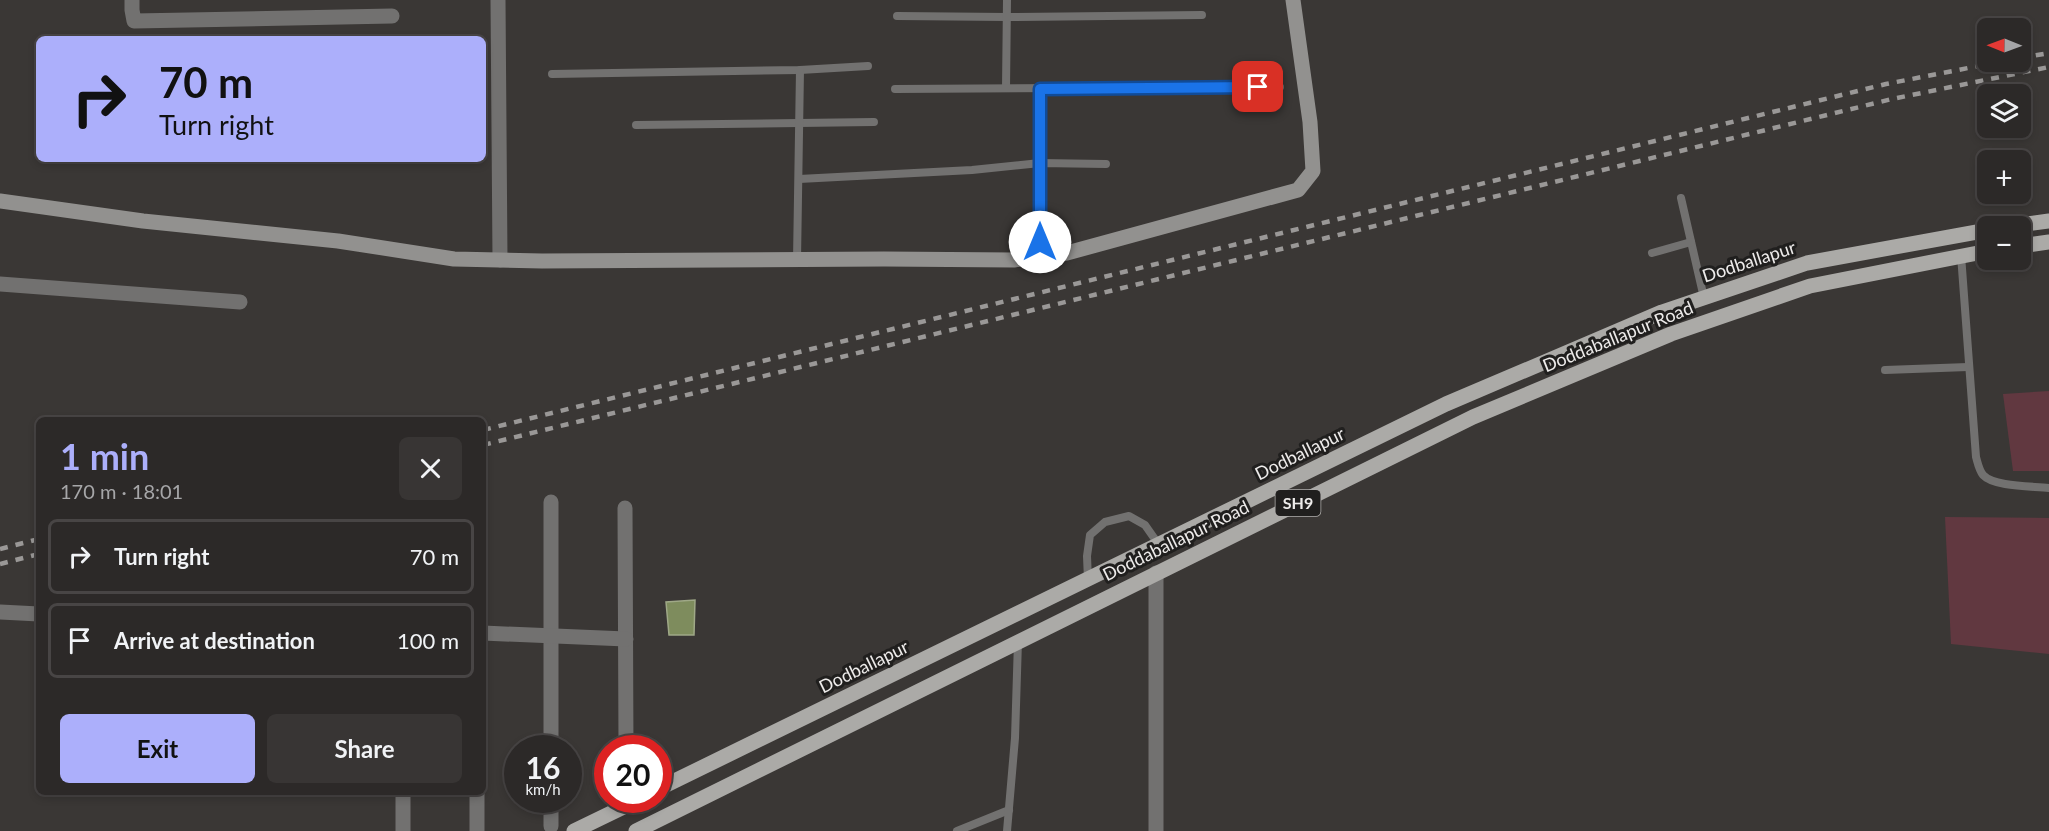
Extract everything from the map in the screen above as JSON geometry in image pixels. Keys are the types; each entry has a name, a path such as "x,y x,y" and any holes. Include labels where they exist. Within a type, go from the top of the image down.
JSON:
{"main road":[{"path":"2031,223 2049,221"},
{"name":"Dodballapur","path":"672,782 1446,404 1662,312 1807,263 1977,232"},
{"path":"2031,244 2049,242"},
{"name":"Doddaballapur Road","path":"636,831 1473,417 1671,334 1810,286 1977,252"},
{"path":"574,831 611,813"}],"street":[{"path":"132,0 134,21 392,16"},
{"path":"498,0 500,260"},
{"path":"0,201 142,221 338,240 454,259 1014,260 1067,252 1298,190 1313,171 1310,122 1293,0"},
{"path":"0,284 240,302"},
{"path":"551,502 551,735"},
{"path":"625,508 626,735"},
{"path":"1156,573 1156,831"},
{"path":"0,612 36,614"},
{"path":"486,633 626,639"},
{"path":"403,795 403,831"},
{"path":"477,795 477,831"},
{"path":"551,813 551,826"}],"lane":[{"path":"1006,88 1007,0"},
{"path":"897,16 1202,15"},
{"path":"552,74 800,70 868,66"},
{"path":"797,260 800,70"},
{"path":"895,89 1280,87"},
{"path":"1040,89 1040,256"},
{"path":"636,125 874,122"},
{"path":"799,179 972,170 1040,163 1106,164"},
{"path":"1681,198 1704,298"},
{"path":"1652,253 1691,242"},
{"path":"1961,254 1968,367 1976,457 1980,470 1993,482 2049,488"},
{"path":"1885,370 1968,367"},
{"path":"1088,580 1087,556 1090,535 1105,522 1129,516 1145,525 1159,545"},
{"path":"1007,831 1015,738 1018,641"},
{"path":"957,831 1009,810"}],"shaded area":[{"path":"2049,391 2049,471 2013,471 2003,394"},
{"path":"1945,517 2049,518 2049,654 1951,644"},
{"path":"695,600 694,635 669,635 666,602"}],"railway":[{"path":"2031,56 2049,53"},
{"path":"486,429 1886,84 1977,66"},
{"path":"486,444 1892,99 2049,67"},
{"path":"0,549 36,540"},
{"path":"0,564 36,555"}],"route":[{"path":"1040,242 1040,89 1258,87"}]}
